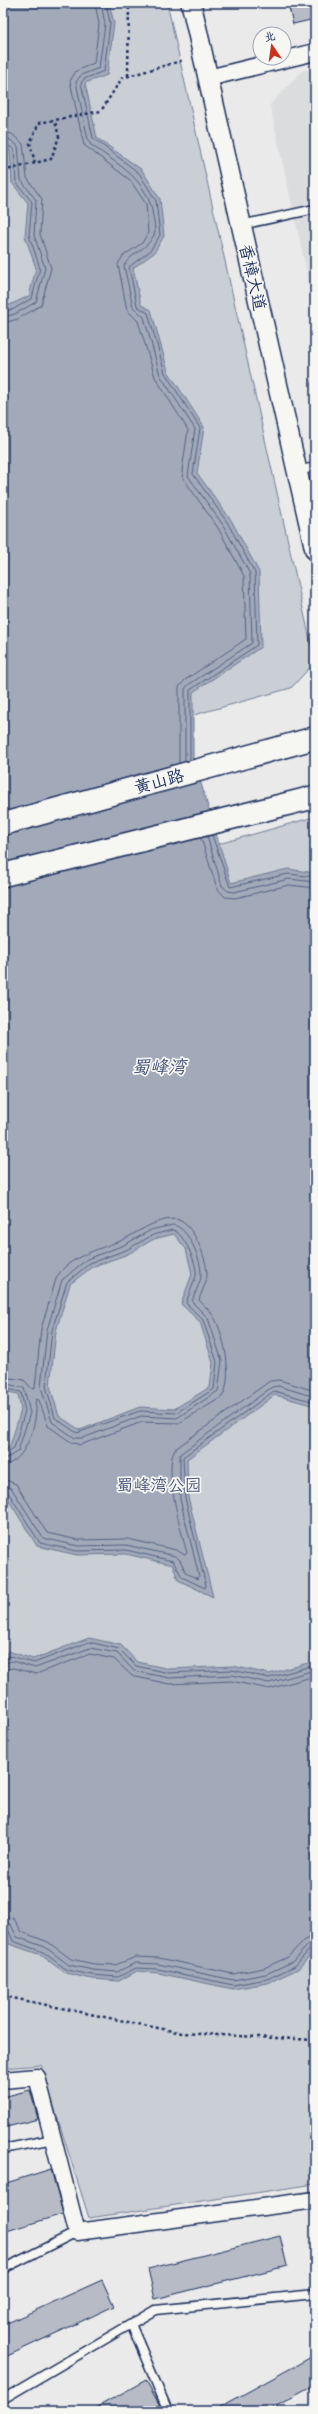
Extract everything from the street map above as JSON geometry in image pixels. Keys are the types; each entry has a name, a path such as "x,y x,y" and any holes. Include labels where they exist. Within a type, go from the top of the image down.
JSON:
{"main road":[{"name":"黄山路","path":"3,824 315,738"},
{"path":"3,875 315,797"}],"street":[{"name":"香樟大道","path":"191,3 212,77 246,224 307,469 315,495"},
{"name":"香樟大道","path":"200,3 212,77"},
{"path":"212,77 315,52"},
{"name":"香樟大道","path":"307,469 315,550"},
{"path":"3,2080 37,2076 77,2232 315,2200"}],"lane":[{"path":"315,104 315,110"},
{"path":"246,224 315,209"},
{"path":"3,2149 53,2139"},
{"path":"3,2269 77,2232"},
{"path":"3,2399 155,2310 315,2294"},
{"path":"131,2324 168,2411"}],"path":[{"path":"128,76 129,3"},
{"path":"35,164 30,143 39,123 101,111 122,78 184,60"},
{"path":"3,171 51,159 59,137 55,121"},
{"path":"3,1996 182,2033 315,2040"}],"shaded area":[{"path":"315,68 315,309 270,105 302,71"}],"green space":[{"path":"3,3 167,3 315,662 291,688 3,768"},
{"name":"蜀峰湾公园","path":"314,817 315,2184 89,2218 41,2065 3,2068 3,905"}],"water":[{"name":"蜀峰湾","path":"3,3 109,3 114,23 107,75 85,83 97,138 142,170 160,199 164,236 154,253 133,268 141,305 151,310 168,371 204,427 197,473 231,520 259,572 261,647 193,692 193,757 231,883 288,869 315,873 315,1406 275,1395 187,1459 188,1497 213,1597 178,1580 173,1565 126,1554 77,1555 37,1546 3,1491 3,1451 10,1446 21,1410 18,1394 3,1391 3,308 29,296 36,268 25,236 28,203 12,183 10,151 3,146","holes":["174,1234 186,1249 192,1274 181,1304 200,1322 213,1363 210,1387 174,1409 140,1407 80,1430 59,1416 50,1386 56,1331 70,1284 92,1267 128,1254 154,1239"]},
{"path":"89,1638 121,1645 137,1662 170,1669 233,1666 269,1674 315,1661 315,1950 298,1969 268,1983 233,1989 158,1973 137,1971 119,1981 92,1979 65,1973 41,1955 9,1944 3,1925 3,1657 8,1651 33,1659"}],"building":[{"path":"288,3 315,3 315,19 293,24"},
{"path":"30,2090 38,2119 3,2128 3,2097"},
{"path":"51,2169 63,2214 3,2232 3,2184"},
{"path":"280,2236 287,2266 155,2299 148,2269"},
{"path":"102,2280 114,2306 3,2358 3,2325"},
{"path":"315,2355 315,2385 267,2411 213,2411"},
{"path":"146,2380 160,2406 151,2411 90,2411"}]}
